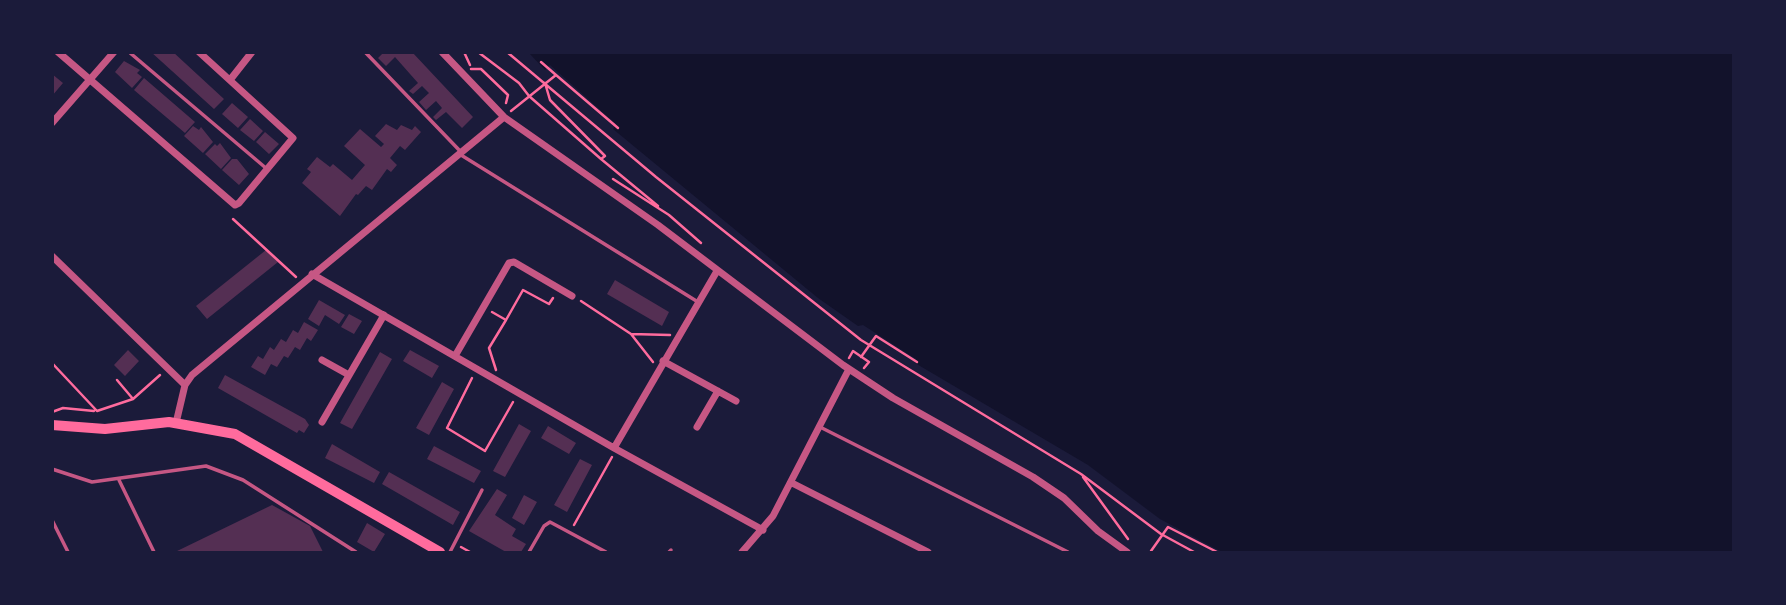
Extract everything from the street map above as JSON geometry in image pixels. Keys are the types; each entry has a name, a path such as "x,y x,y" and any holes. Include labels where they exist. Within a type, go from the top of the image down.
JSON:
{"main road":[{"path":"52,425 105,429 146,423 176,423 235,434 440,552"}],"street":[{"path":"58,52 229,203 239,203 293,138 199,52"},
{"path":"52,123 114,52"},
{"path":"230,80 251,52"},
{"path":"442,52 504,117 582,170 849,369 893,398 1033,477 1064,498 1098,531 1128,548"},
{"path":"176,423 184,385 312,274 504,117"},
{"path":"52,256 184,385"},
{"path":"455,356 509,263 514,262 572,296"},
{"path":"614,451 663,361 717,271"},
{"path":"312,274 477,368 614,451 763,530"},
{"path":"322,422 384,315"},
{"path":"322,360 349,375"},
{"path":"663,361 736,401"},
{"path":"742,552 763,530 792,483 849,369"},
{"path":"697,427 718,391"},
{"path":"792,483 928,552"}],"lane":[{"path":"129,52 268,170"},
{"path":"366,52 461,153 698,302"},
{"path":"820,427 1068,552"},
{"path":"52,469 92,482 206,466 243,480 356,552"},
{"path":"119,480 154,552"},
{"path":"450,552 482,490"},
{"path":"52,520 68,552"},
{"path":"529,552 544,526 550,522 606,552"}],"path":[{"path":"478,52 519,83 529,96 669,215"},
{"path":"507,52 707,219 870,346 1082,474 1161,534 1194,552"},
{"path":"541,62 618,128"},
{"path":"471,69 481,69 508,95 505,105"},
{"path":"511,111 556,75"},
{"path":"545,83 550,100 605,156 601,159"},
{"path":"233,219 296,277"},
{"path":"494,378 497,368 489,348 523,290 549,304 559,288"},
{"path":"572,296 631,334 659,369"},
{"path":"484,307 506,320"},
{"path":"631,334 679,335"},
{"path":"861,357 876,336 917,362"},
{"path":"849,358 853,351 869,362 864,369"},
{"path":"52,363 97,411"},
{"path":"477,368 446,425 485,451 519,393"},
{"path":"52,412 63,408 97,411 133,399 158,376 170,372"},
{"path":"117,380 133,399"},
{"path":"577,521 614,451"},
{"path":"1082,474 1128,537 1128,548"},
{"path":"1151,551 1168,527 1217,552"}],"shaded area":[{"path":"529,53 1733,53 1733,552 1222,552 1160,519 1088,465 915,363 916,359 863,325 858,326 818,298 613,129 616,124 550,65 545,70"}],"building":[{"path":"151,52 173,52 224,99 214,109"},
{"path":"384,52 412,52 473,117 462,128 446,112 436,120 433,117 442,108 436,101 426,110 419,102 429,93 422,86 413,94 409,91 418,83 395,57 386,66 378,58"},
{"path":"124,61 140,70 137,73 142,77 132,88 115,72"},
{"path":"52,74 63,83 52,96"},
{"path":"144,78 195,122 185,133 134,90"},
{"path":"232,103 248,117 238,128 222,114"},
{"path":"250,119 263,131 254,141 240,130"},
{"path":"386,124 397,130 401,125 412,130 415,126 421,132 405,150 400,146 390,158 397,165 391,172 387,169 372,190 366,186 356,194 340,216 302,183 311,172 307,169 317,157 330,167 333,164 352,180 365,165 344,146 360,129 381,147 384,144 375,136"},
{"path":"193,126 199,130 201,127 213,142 203,153 184,136"},
{"path":"265,132 279,144 269,154 256,142"},
{"path":"220,143 231,158 221,169 205,154 215,144 217,146"},
{"path":"232,159 237,159 249,174 239,185 222,170"},
{"path":"266,250 278,262 207,319 196,306"},
{"path":"615,280 669,312 662,326 607,294"},
{"path":"319,300 345,315 339,324 325,315 319,326 308,319"},
{"path":"349,314 362,321 354,334 341,327"},
{"path":"304,322 318,330 311,341 307,338 300,350 295,347 288,358 284,356 277,367 271,364 265,375 251,367 258,356 263,359 270,347 274,350 281,339 286,342 293,330 298,333"},
{"path":"128,350 139,361 125,376 114,365"},
{"path":"410,350 439,366 432,378 403,361"},
{"path":"380,352 392,359 352,429 340,423"},
{"path":"225,375 305,419 309,425 304,433 299,430 297,433 218,388"},
{"path":"442,382 454,389 429,435 416,428"},
{"path":"519,424 531,431 505,477 493,471"},
{"path":"548,426 576,443 569,454 541,438"},
{"path":"332,444 380,472 374,483 325,458"},
{"path":"434,446 481,471 474,483 427,459"},
{"path":"580,459 592,465 567,512 554,505"},
{"path":"389,472 460,512 453,525 382,484"},
{"path":"497,489 507,495 495,515 516,529 512,536 526,544 521,552 506,552 469,531"},
{"path":"524,495 537,502 524,525 512,518"},
{"path":"272,505 310,526 323,552 175,552"},
{"path":"367,523 385,534 374,552 357,542"}]}
